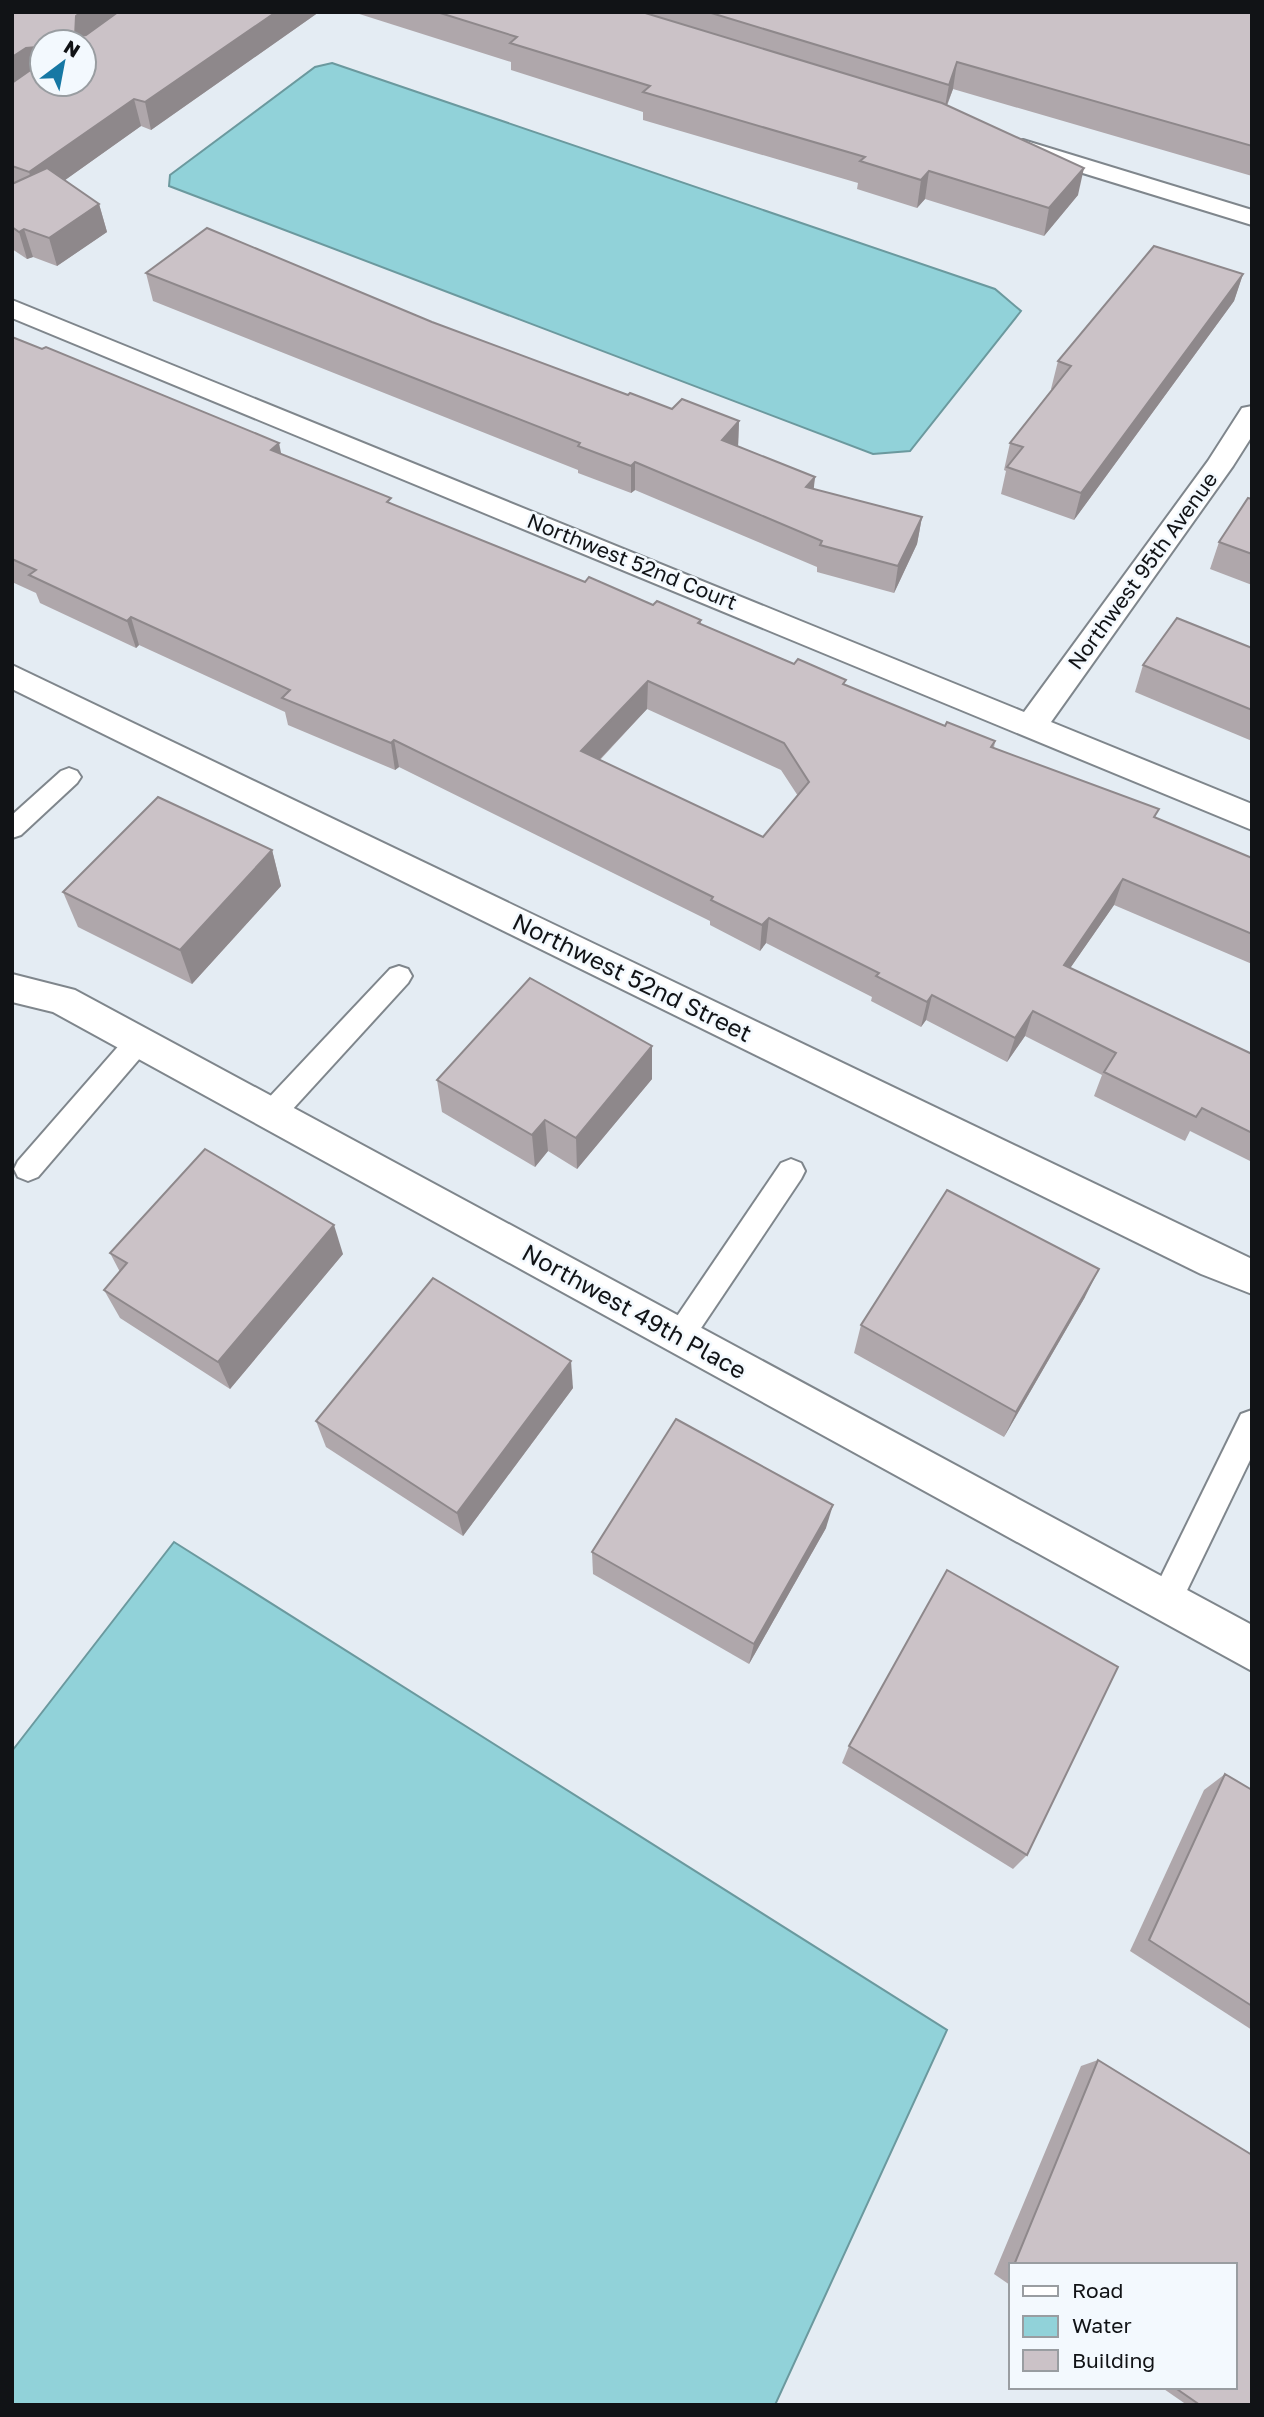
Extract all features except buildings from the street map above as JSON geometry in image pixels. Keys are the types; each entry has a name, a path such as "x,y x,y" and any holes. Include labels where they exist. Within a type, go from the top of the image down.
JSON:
{"street":[{"path":"999,140 1252,218"},
{"name":"Northwest 52nd Court","path":"12,308 1252,818"},
{"name":"Northwest 95th Avenue","path":"1031,726 1230,469 1252,414"},
{"name":"Northwest 52nd Street","path":"12,676 1177,1244 1252,1278"},
{"name":"Northwest 49th Place","path":"12,988 62,1000 1252,1650"}],"lane":[{"path":"12,829 69,777"},
{"path":"271,1114 398,976"},
{"path":"28,1168 138,1042"},
{"path":"679,1336 791,1171"},
{"path":"1165,1602 1252,1423"}],"water":[{"path":"332,63 995,289 1021,311 910,451 873,454 169,186 170,175 315,67"},
{"path":"174,1542 947,2030 775,2405 12,2405 12,1751"}]}
